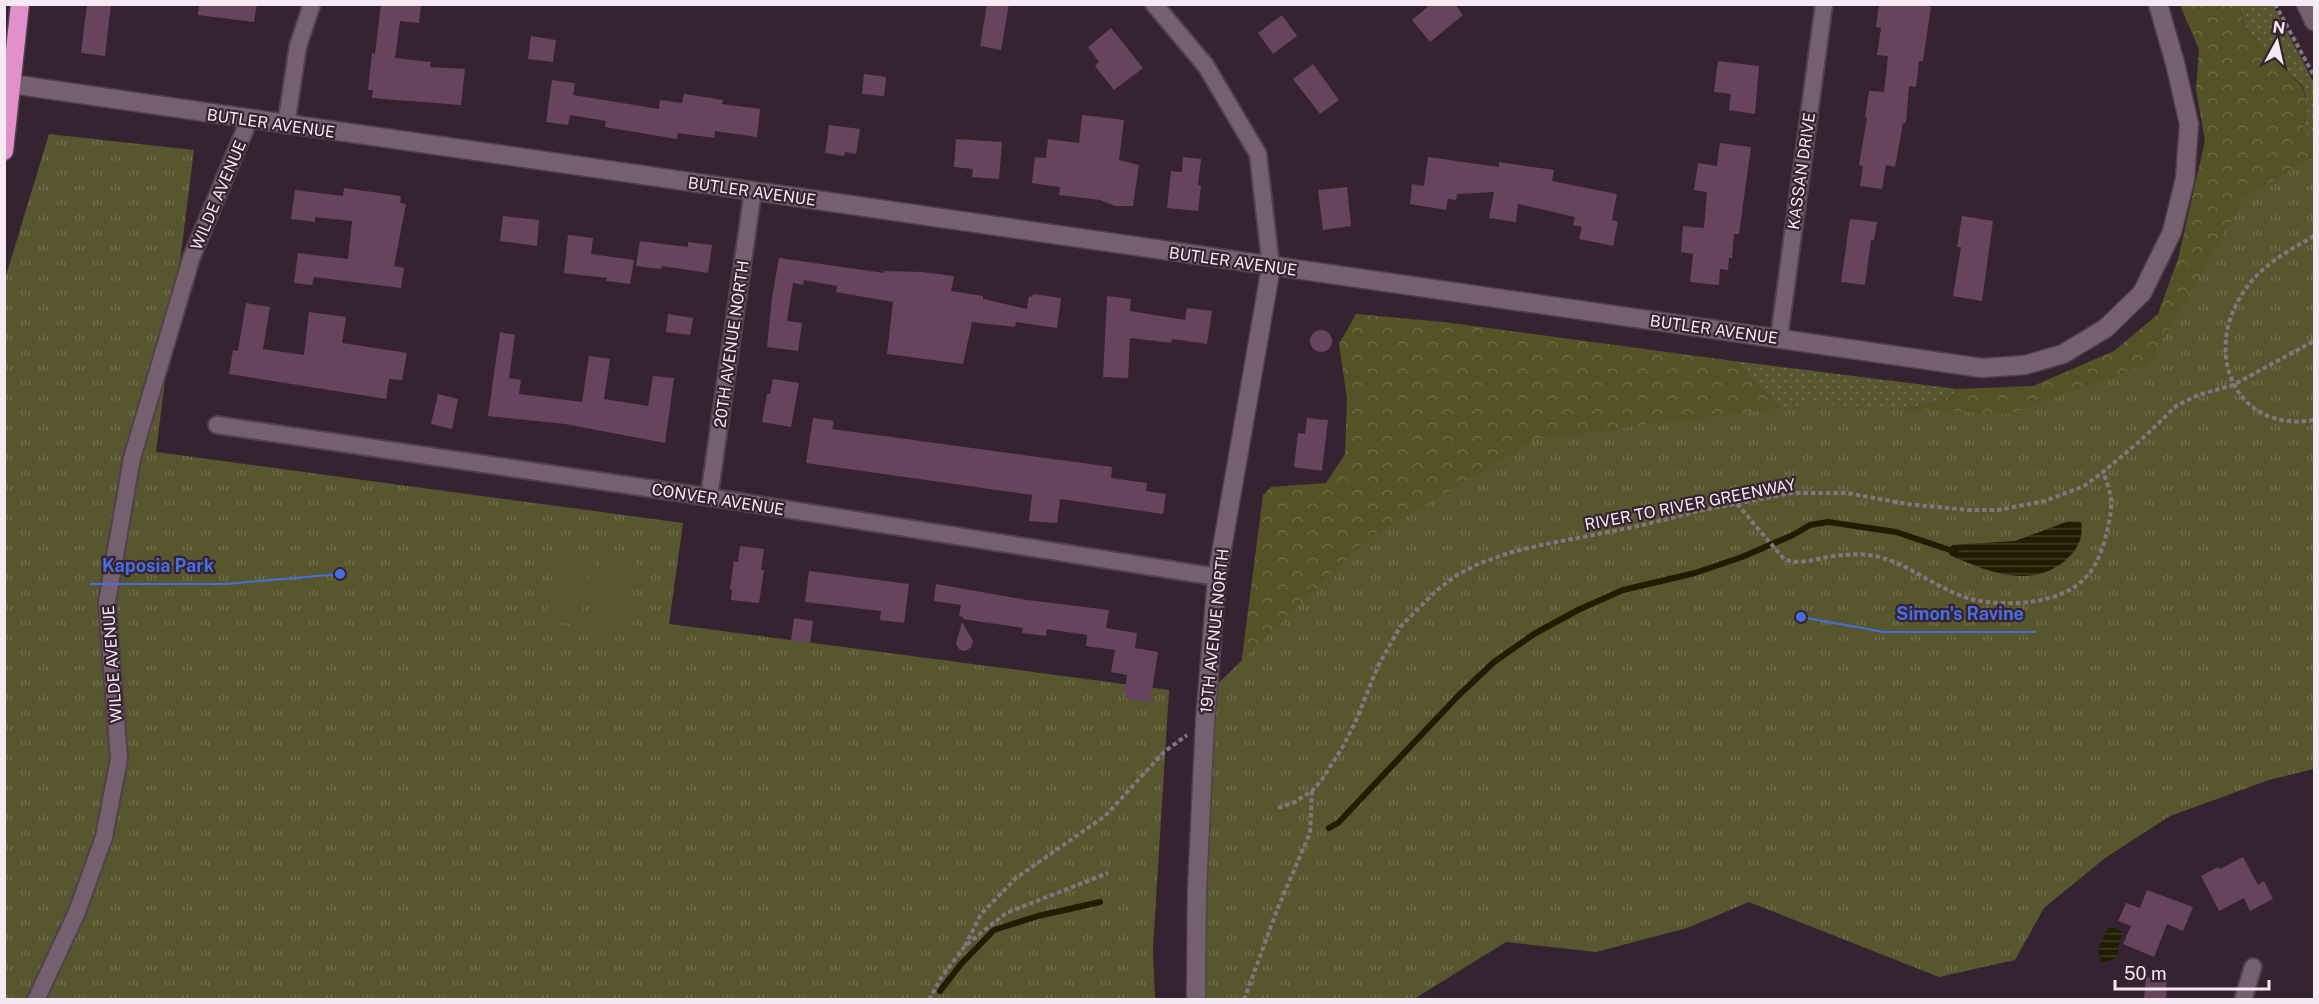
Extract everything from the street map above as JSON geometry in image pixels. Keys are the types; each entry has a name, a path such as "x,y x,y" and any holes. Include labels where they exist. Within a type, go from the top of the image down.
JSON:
{"highway":[{"path":"4,151 8,84 20,4"}],"street":[{"path":"286,125 298,46 312,4"},
{"path":"1154,4 1206,66 1258,154 1271,267"},
{"name":"KASSAN DRIVE","path":"1779,338 1824,4"},
{"name":"BUTLER AVENUE","path":"8,84 1982,368 2025,365 2063,354 2106,328 2142,294 2172,232 2185,179 2189,124 2158,4"},
{"path":"2306,4 2314,21"},
{"name":"WILDE AVENUE","path":"36,999 77,912 104,837 119,759 107,602 132,458 192,256 249,120"},
{"name":"20TH AVENUE NORTH","path":"709,497 753,191"},
{"name":"19TH AVENUE NORTH","path":"1196,999 1197,891 1205,722 1217,577 1271,267"},
{"name":"CONVER AVENUE","path":"218,425 709,497 1217,577"},
{"path":"2242,999 2253,967"}],"path":[{"path":"2275,4 2314,76"},
{"path":"2314,236 2280,255 2258,273 2234,310 2226,339 2227,370 2233,385 2247,404 2259,413 2281,421 2314,420"},
{"name":"RIVER TO RIVER GREENWAY","path":"1278,808 1295,802 1312,790 1342,748 1355,723 1378,666 1400,627 1437,590 1457,575 1480,563 1512,552 1792,493 1847,493 1908,504 1969,510 1998,510 2045,501 2084,486 2140,441 2176,406 2198,395 2233,385 2314,341"},
{"path":"1737,504 1785,560 1800,563 1860,554 1895,562 1968,598 1993,603 2020,604 2070,590 2084,580 2095,565 2104,546 2109,527 2111,499 2103,472"},
{"path":"929,999 941,978 965,946 981,915 1016,878 1105,816 1164,752 1205,722"},
{"path":"1244,999 1277,910 1310,833 1312,790"},
{"path":"965,946 1006,913 1108,873"}],"green space":[{"path":"2180,5 2240,5 2243,23 2276,64 2301,85 2308,104 2302,132 2314,140 2314,179 2218,378 1226,781 1263,495 1271,487 1326,483 1345,454 1347,399 1339,344 1356,314 1444,322 1734,361 1789,416 1869,418 1950,398 1957,389 2033,386 2114,351 2158,314 2178,259 2205,141 2196,89 2199,49"},
{"path":"2240,5 2273,5 2314,83 2314,140 2302,132 2308,104 2302,85 2276,64 2243,23"},
{"path":"49,134 194,150 156,452 683,523 669,624 1169,690 1153,949 1155,999 5,1000 5,279"},
{"path":"2314,158 2314,769 2269,780 2170,816 2105,858 2044,908 2015,960 1939,977 1749,902 1687,928 1596,952 1506,942 1414,999 1196,1000 1207,694 1368,539 1536,439 1811,404 2008,414 2149,364 2244,198 2303,162"},
{"path":"1734,361 1957,389 1950,398 1869,418 1789,416"},
{"path":"556,546 591,551 581,625 546,620"},
{"path":"601,553 636,558 626,631 591,627"}],"shaded area":[{"path":"2069,521 2081,522 2082,531 2078,544 2070,556 2056,567 2042,573 2027,576 1996,572 1950,555 1948,550 1952,545 2015,541"},
{"path":"2109,926 2123,932 2118,947 2119,957 2101,963 2098,949"}],"building":[{"path":"87,4 111,4 105,56 81,53"},
{"path":"199,4 257,4 254,22 198,15"},
{"path":"381,4 421,4 419,23 400,21 395,58 431,62 430,67 465,69 461,105 372,98 373,90 368,90"},
{"path":"987,4 1009,4 1001,50 980,46"},
{"path":"1431,4 1455,4 1463,15 1430,42 1412,20"},
{"path":"1879,4 1912,4 1931,7 1923,61 1919,61 1916,87 1909,86 1906,123 1903,123 1895,167 1886,165 1882,189 1860,186 1863,166 1859,165 1869,91 1884,92 1888,56 1877,55 1881,28 1876,27"},
{"path":"1282,15 1297,36 1273,54 1258,33"},
{"path":"1111,28 1143,68 1114,90 1095,66 1099,62 1088,47"},
{"path":"531,36 556,40 553,62 528,59"},
{"path":"1718,61 1759,66 1755,114 1729,110 1731,94 1714,92"},
{"path":"1313,64 1339,100 1320,114 1293,79"},
{"path":"864,74 886,77 884,96 862,94"},
{"path":"552,80 575,83 573,95 659,109 660,100 682,103 684,94 723,100 722,104 760,109 757,137 715,131 714,138 678,133 677,139 605,127 606,121 570,115 568,125 546,122"},
{"path":"1082,115 1124,120 1119,160 1139,165 1133,206 1115,206 1100,200 1059,195 1060,187 1032,183 1035,157 1046,158 1048,139 1079,143"},
{"path":"829,125 860,129 856,154 845,152 844,156 825,153"},
{"path":"956,139 1002,142 999,179 972,177 973,169 954,167"},
{"path":"1720,143 1751,147 1739,234 1734,234 1732,258 1729,258 1728,270 1720,269 1719,285 1690,282 1693,254 1681,252 1683,226 1704,228 1707,192 1694,190 1698,163 1717,166"},
{"path":"1183,157 1201,159 1198,211 1167,208 1171,171 1182,172"},
{"path":"1428,157 1499,167 1499,162 1554,170 1552,181 1617,194 1612,220 1618,222 1613,246 1579,239 1582,227 1573,225 1575,217 1518,204 1516,222 1489,218 1494,192 1457,194 1456,200 1448,199 1446,210 1410,204 1412,184 1424,186"},
{"path":"1347,187 1351,226 1323,230 1318,190"},
{"path":"344,188 401,196 400,203 406,204 394,266 404,268 401,288 314,277 312,285 294,283 298,253 348,259 352,221 315,217 315,222 291,219 295,190 343,196"},
{"path":"503,216 539,220 537,246 500,241"},
{"path":"1962,216 1993,221 1982,301 1953,296 1961,247 1957,247"},
{"path":"1850,219 1877,222 1874,240 1871,240 1865,285 1841,282"},
{"path":"568,235 593,238 591,254 634,260 630,284 606,281 607,278 564,273"},
{"path":"640,241 688,247 688,242 712,245 708,273 662,266 661,269 636,266"},
{"path":"779,258 884,273 884,271 922,272 954,276 951,291 983,296 983,299 1027,309 1029,296 1032,297 1033,294 1061,298 1057,328 1016,322 1015,327 972,322 963,364 887,354 893,302 836,292 837,286 804,280 803,285 793,283 787,321 802,323 798,351 767,347"},
{"path":"1107,296 1131,299 1130,311 1185,320 1187,308 1212,311 1207,344 1172,339 1171,343 1130,338 1128,378 1103,377"},
{"path":"246,303 270,307 263,349 304,355 309,312 346,317 342,343 407,353 402,380 389,379 386,399 229,374 233,350 238,351"},
{"path":"668,314 693,318 690,335 666,332"},
{"path":"1321,330 1331,337 1332,341 1325,351 1321,352 1311,345 1310,341 1317,331"},
{"path":"500,332 515,335 509,378 521,380 519,394 582,402 589,356 610,359 604,399 648,406 653,376 674,378 665,443 565,424 488,416"},
{"path":"773,379 799,383 791,427 762,422 767,394 770,394"},
{"path":"438,394 458,399 452,429 431,424"},
{"path":"813,418 834,421 832,429 1112,467 1111,478 1147,483 1146,491 1166,494 1163,514 1060,499 1057,523 1029,521 1032,495 806,463"},
{"path":"1307,418 1328,420 1322,471 1294,467 1298,433 1305,434"},
{"path":"740,546 764,549 761,570 764,570 759,603 731,600 732,589 730,589 734,561 738,562"},
{"path":"809,571 909,584 904,623 880,620 881,611 805,602"},
{"path":"936,584 1027,600 1109,610 1106,628 1137,633 1135,648 1158,652 1150,702 1124,698 1127,675 1111,672 1115,650 1086,646 1087,635 1047,629 1046,636 1022,633 1023,628 963,619 964,617 959,616 961,605 934,601"},
{"path":"794,618 813,621 810,643 791,641"},
{"path":"962,622 973,641 971,647 966,651 960,650 956,644"},
{"path":"2243,857 2258,885 2264,881 2273,899 2250,911 2244,898 2219,911 2201,876"},
{"path":"2147,890 2193,907 2183,931 2167,924 2154,957 2123,944 2131,926 2118,921 2126,903 2140,908"},
{"path":"2146,977 2167,979 2166,999 2144,999"}],"waterway":[{"path":"1329,828 1338,823 1458,696 1494,662 1534,634 1578,610 1623,590 1695,573 1742,557 1793,535 1810,525 1828,522 1896,532 1956,552"},
{"path":"940,991 961,964 994,930 1038,916 1100,902"}],"place":[{"name":"Kaposia Park","path":"340,574"},
{"name":"Simon's Ravine","path":"1801,617"}]}
